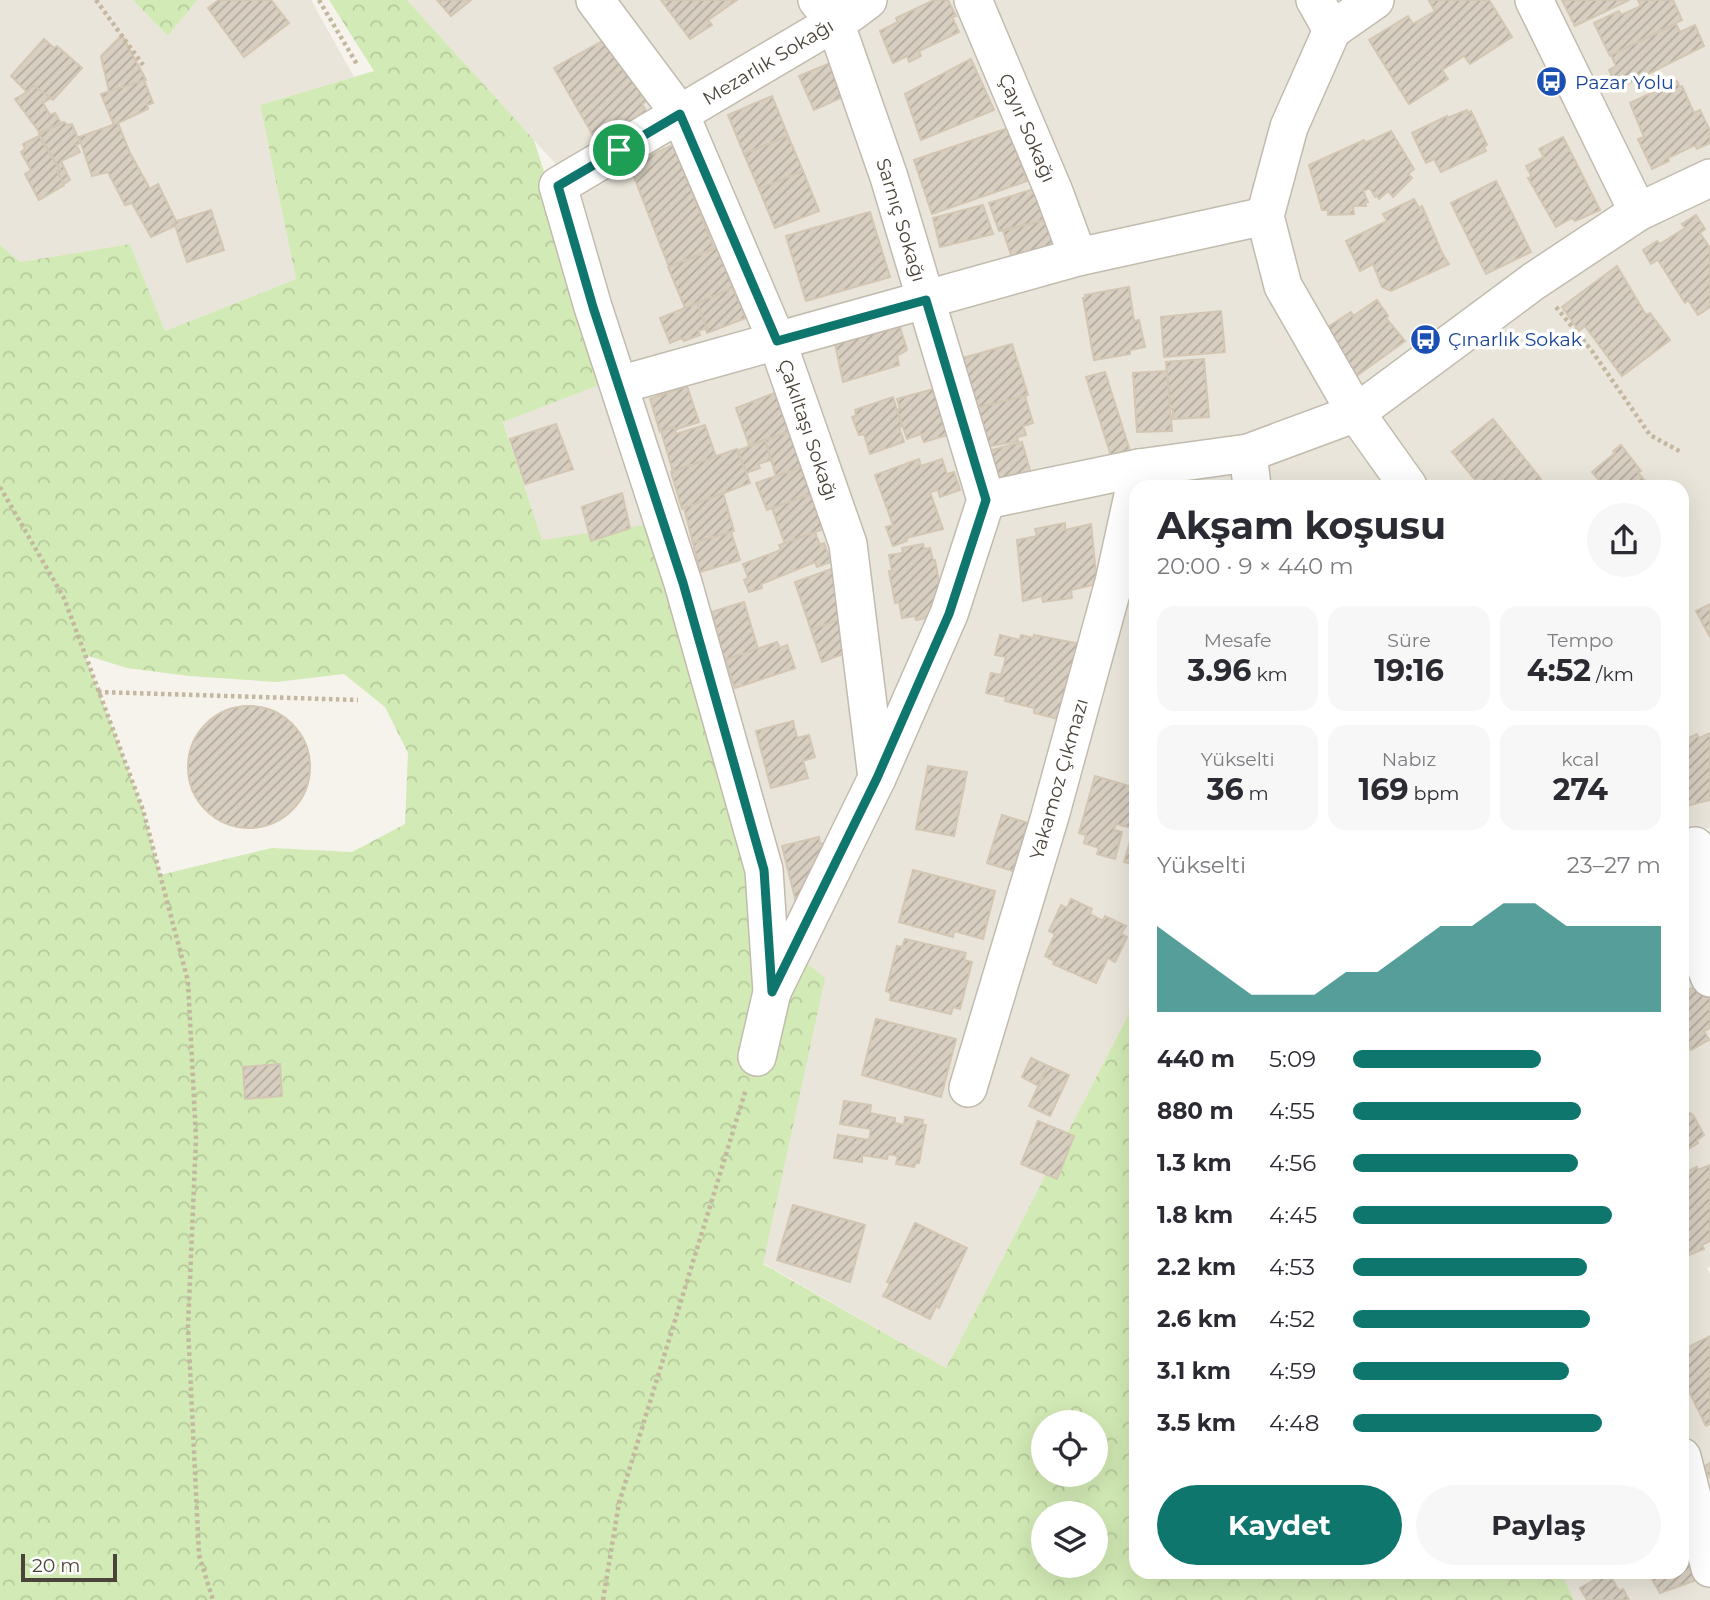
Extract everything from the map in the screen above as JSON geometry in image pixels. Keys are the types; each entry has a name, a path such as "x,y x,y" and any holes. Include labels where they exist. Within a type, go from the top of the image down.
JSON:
{"street":[{"name":"Çakıltaşı Sokağı","path":"596,0 680,114 777,341 848,544 877,778"},
{"name":"Mezarlık Sokağı","path":"619,385 558,186 680,114 826,11 868,0"},
{"name":"Çayır Sokağı","path":"973,0 1054,192 1078,257"},
{"path":"1376,0 1323,15 1265,216 1283,286 1356,413 1404,480"},
{"path":"1534,0 1638,212"},
{"name":"Sarnıç Sokağı","path":"826,11 889,177 986,500"},
{"path":"757,1057 772,992 877,778 949,614 986,500 1139,468 1250,470 1356,413 1534,281 1638,212 1710,178"},
{"path":"772,992 764,870 683,583 619,385 1078,257 1265,216"},
{"name":"Yakamoz Çıkmazı","path":"1136,480 1139,468"},
{"name":"Yakamoz Çıkmazı","path":"968,1088 1057,790 1114,582 1129,514"},
{"path":"1696,845 1700,954 1710,978"},
{"path":"1689,1485 1710,1568"}],"path":[{"path":"96,0 143,65"},
{"path":"319,0 358,66"},
{"path":"1534,281 1592,351 1650,435 1681,452"},
{"path":"0,487 64,598 143,810 188,981 195,1139 188,1327 199,1555 213,1600"},
{"path":"98,692 358,701"},
{"path":"603,1600 619,1503 708,1208 757,1057"}],"shaded area":[{"path":"0,0 133,0 168,36 197,0 311,0 354,77 260,105 296,279 165,331 130,244 20,262 0,245"},
{"path":"407,0 1710,0 1710,828 1691,832 1710,1008 1710,1266 1707,1268 1710,1274 1710,1600 1574,1600 1564,1579 1689,1579 1689,480 1129,480 1129,1014 946,1368 763,1263 824,978 780,941 542,541 503,421 629,374 562,171"}],"green space":[{"path":"133,0 197,0 168,36"},
{"path":"329,0 407,0 534,140 610,381 503,422 542,540 652,524 780,941 825,978 763,1264 946,1368 1129,1014 1129,1579 1564,1579 1574,1600 0,1600 0,245 20,262 130,244 165,331 296,279 260,105 374,71","holes":["85,655 127,668 189,676 277,682 344,674 385,707 408,753 405,824 352,852 272,848 160,875 143,810"]}],"building":[{"path":"219,0 271,0 289,23 244,57 208,8"},
{"path":"437,0 471,0 451,16"},
{"path":"661,0 737,0 708,20 712,25 690,39"},
{"path":"934,0 948,0 956,16 952,17 959,32 919,51 921,56 909,62 907,56 893,63 880,31 898,22 896,18"},
{"path":"1489,0 1512,37 1470,64 1464,56 1442,70 1448,79 1409,104 1369,40 1408,16 1413,24 1435,11 1429,1"},
{"path":"1562,0 1629,0 1575,26"},
{"path":"1638,0 1673,0 1682,20 1610,56 1594,23 1619,11 1621,15 1641,6"},
{"path":"1676,24 1680,32 1695,25 1704,46 1618,89 1609,70 1616,66 1611,55"},
{"path":"122,35 146,80 109,92 101,56"},
{"path":"44,39 54,48 57,46 82,68 53,100 33,85 27,92 11,76"},
{"path":"606,39 628,64 622,68 626,75 632,72 648,100 642,104 649,116 598,144 554,68"},
{"path":"842,58 856,91 814,110 799,76"},
{"path":"971,59 994,110 921,140 905,94"},
{"path":"144,80 153,103 147,105 148,109 114,125 101,94"},
{"path":"1677,81 1694,113 1700,110 1710,131 1710,143 1697,149 1695,145 1652,169 1638,139 1644,137 1630,103"},
{"path":"33,85 51,98 43,103 50,115 55,113 61,123 40,133 15,99"},
{"path":"772,96 788,136 744,154 728,115"},
{"path":"1467,110 1468,113 1471,111 1487,145 1484,147 1486,151 1441,172 1434,159 1426,163 1412,133 1447,116"},
{"path":"64,122 72,124 80,143 76,145 80,152 61,161 70,180 63,184 57,171 60,170 39,134"},
{"path":"118,123 130,153 150,189 158,184 176,221 175,226 151,237 132,203 125,205 108,172 92,176 79,137"},
{"path":"1008,128 1027,181 932,214 914,160"},
{"path":"1391,131 1414,169 1408,174 1412,178 1393,197 1388,191 1379,199 1370,188 1363,191 1368,202 1365,203 1366,206 1353,206 1354,214 1328,215 1328,210 1322,210 1309,165"},
{"path":"39,136 60,170 57,171 64,185 39,200 25,174 31,170 21,152 25,149 23,144"},
{"path":"788,136 803,171 759,189 744,154"},
{"path":"1563,137 1600,210 1575,221 1572,218 1556,227 1528,178 1532,177 1526,166 1544,157 1539,149"},
{"path":"673,145 714,248 669,267 629,164"},
{"path":"803,171 819,211 775,228 759,189"},
{"path":"1496,181 1531,252 1486,274 1451,203"},
{"path":"1037,188 1048,219 999,231 989,203"},
{"path":"1414,199 1419,208 1422,206 1449,264 1391,291 1382,287 1373,264 1360,271 1346,241 1387,221 1383,214"},
{"path":"983,205 993,234 940,247 933,218"},
{"path":"211,210 224,250 187,262 174,222"},
{"path":"870,212 890,277 806,301 786,236"},
{"path":"1696,215 1705,229 1700,233 1710,248 1710,307 1698,315 1688,300 1685,303 1658,260 1651,264 1643,250 1657,241 1660,244 1685,228 1682,224"},
{"path":"1048,219 1071,245 1013,261 1003,231"},
{"path":"717,248 733,288 685,308 668,267"},
{"path":"1617,266 1646,315 1650,313 1670,340 1622,376 1585,326 1579,331 1562,307"},
{"path":"1129,287 1134,321 1139,320 1145,347 1130,350 1130,354 1094,360 1083,298 1085,295"},
{"path":"733,288 746,318 707,333 697,303"},
{"path":"1377,300 1388,316 1386,318 1405,341 1355,377 1325,329 1351,312 1353,316"},
{"path":"697,303 707,328 698,331 700,335 670,343 660,318"},
{"path":"1221,311 1225,352 1164,357 1161,317"},
{"path":"877,327 880,332 900,327 907,350 897,356 899,365 843,382 834,339"},
{"path":"1012,344 1028,395 976,408 963,358"},
{"path":"1204,359 1209,417 1173,419 1166,362"},
{"path":"1167,371 1172,431 1137,432 1133,373"},
{"path":"1105,372 1131,454 1112,459 1086,377"},
{"path":"687,386 699,422 660,432 650,399"},
{"path":"945,386 957,432 924,442 921,434 907,439 897,410 900,409 897,399"},
{"path":"777,392 801,428 749,445 736,408"},
{"path":"1025,396 1033,423 1023,426 1026,435 1017,437 1018,441 986,447 976,408"},
{"path":"893,397 904,442 870,454 864,434 859,435 852,417 856,415 855,410"},
{"path":"1493,419 1541,479 1475,480 1452,452"},
{"path":"556,424 573,469 525,484 510,439"},
{"path":"705,425 716,457 673,472 661,431 674,427 676,434"},
{"path":"801,428 813,464 776,476 765,440"},
{"path":"765,440 771,460 758,464 760,468 746,473 737,451"},
{"path":"1022,442 1033,481 1000,490 988,451"},
{"path":"1621,445 1641,471 1638,473 1644,480 1599,480 1592,472 1615,453 1613,451"},
{"path":"737,449 750,483 682,509 671,472"},
{"path":"919,459 921,466 942,459 947,474 954,472 960,490 940,497 938,490 930,492 943,529 906,538 907,541 893,546 886,527 893,525 875,475"},
{"path":"814,463 823,490 767,510 756,483"},
{"path":"823,490 836,524 785,544 772,508"},
{"path":"622,493 630,528 591,541 582,507"},
{"path":"723,493 734,531 693,543 684,508"},
{"path":"1065,523 1065,530 1091,524 1097,584 1071,590 1072,598 1043,602 1042,596 1023,601 1017,540 1037,536 1035,529"},
{"path":"731,532 740,560 700,572 693,543"},
{"path":"815,532 820,545 824,543 831,562 817,567 815,562 761,584 762,588 749,592 744,580 748,578 743,564 781,550 779,545"},
{"path":"923,544 924,549 930,548 935,560 942,598 937,616 916,620 915,616 902,618 899,602 895,603 889,555 903,553 902,548"},
{"path":"845,564 864,610 811,630 795,582"},
{"path":"744,602 758,649 724,660 712,612"},
{"path":"1710,604 1710,637 1696,611"},
{"path":"865,610 875,642 822,662 811,630"},
{"path":"1000,635 1020,640 1021,635 1033,638 1034,635 1081,644 1062,720 1034,713 1034,708 1005,701 1006,697 986,693 991,673 1001,675 1006,657 995,655"},
{"path":"777,642 780,648 787,645 795,668 735,688 725,660"},
{"path":"249,706 272,711 292,724 305,744 310,767 305,790 292,810 272,823 249,828 226,823 206,810 193,790 188,767 193,744 206,724 226,711"},
{"path":"793,721 797,738 809,735 815,757 803,761 808,778 771,788 756,731"},
{"path":"1710,733 1710,800 1689,805 1689,738 1697,734 1699,738"},
{"path":"928,766 967,772 954,836 916,829"},
{"path":"1095,776 1129,786 1129,827 1116,824 1114,830 1122,832 1115,859 1097,854 1099,848 1084,843 1086,835 1079,833"},
{"path":"1002,815 1028,823 1013,871 987,863"},
{"path":"819,837 820,844 827,842 796,902 782,846"},
{"path":"1129,845 1129,863 1124,862"},
{"path":"913,870 995,891 983,939 954,931 953,937 899,922"},
{"path":"1071,899 1092,909 1090,914 1103,921 1105,916 1126,926 1121,934 1127,937 1115,962 1108,958 1096,983 1053,964 1054,961 1045,956 1055,934 1049,931 1061,905 1067,908"},
{"path":"905,939 966,953 964,960 972,962 960,1009 953,1007 951,1014 890,1000 891,993 886,991 897,946 902,947"},
{"path":"1703,984 1710,997 1710,1028 1704,1031 1709,1040 1691,1050 1689,1046 1689,989"},
{"path":"876,1019 956,1039 941,1097 862,1075"},
{"path":"1031,1058 1048,1066 1039,1086 1022,1077"},
{"path":"280,1064 282,1096 245,1099 243,1067"},
{"path":"1048,1066 1069,1075 1050,1116 1029,1106"},
{"path":"844,1101 871,1105 870,1113 895,1118 895,1123 904,1125 905,1117 923,1120 922,1124 926,1125 919,1163 914,1167 896,1164 898,1156 888,1154 887,1159 862,1155 862,1162 834,1158 838,1135 869,1140 871,1129 840,1124"},
{"path":"1689,1113 1704,1135 1697,1140 1698,1143 1689,1149"},
{"path":"1038,1121 1074,1136 1057,1179 1021,1164"},
{"path":"1710,1165 1710,1241 1702,1245 1704,1249 1689,1255 1689,1171 1697,1167 1698,1170"},
{"path":"793,1205 865,1225 850,1282 777,1260"},
{"path":"915,1223 967,1248 939,1308 936,1306 930,1319 883,1296"},
{"path":"1710,1336 1710,1424 1706,1426 1689,1391 1689,1346"},
{"path":"1710,1463 1710,1478 1703,1467"},
{"path":"1694,1541 1702,1578 1660,1593 1652,1579 1689,1579 1689,1544"},
{"path":"1596,1579 1612,1579 1619,1591 1623,1589 1629,1600 1587,1600 1580,1588"}],"place":[{"name":"Pazar Yolu","path":"1552,82"},
{"name":"Çınarlık Sokak","path":"1425,339"}],"route":[{"path":"680,114 777,341 926,300 986,500 949,614 877,778 772,992 764,870 683,583 593,307 558,186 619,150 680,114"}]}
